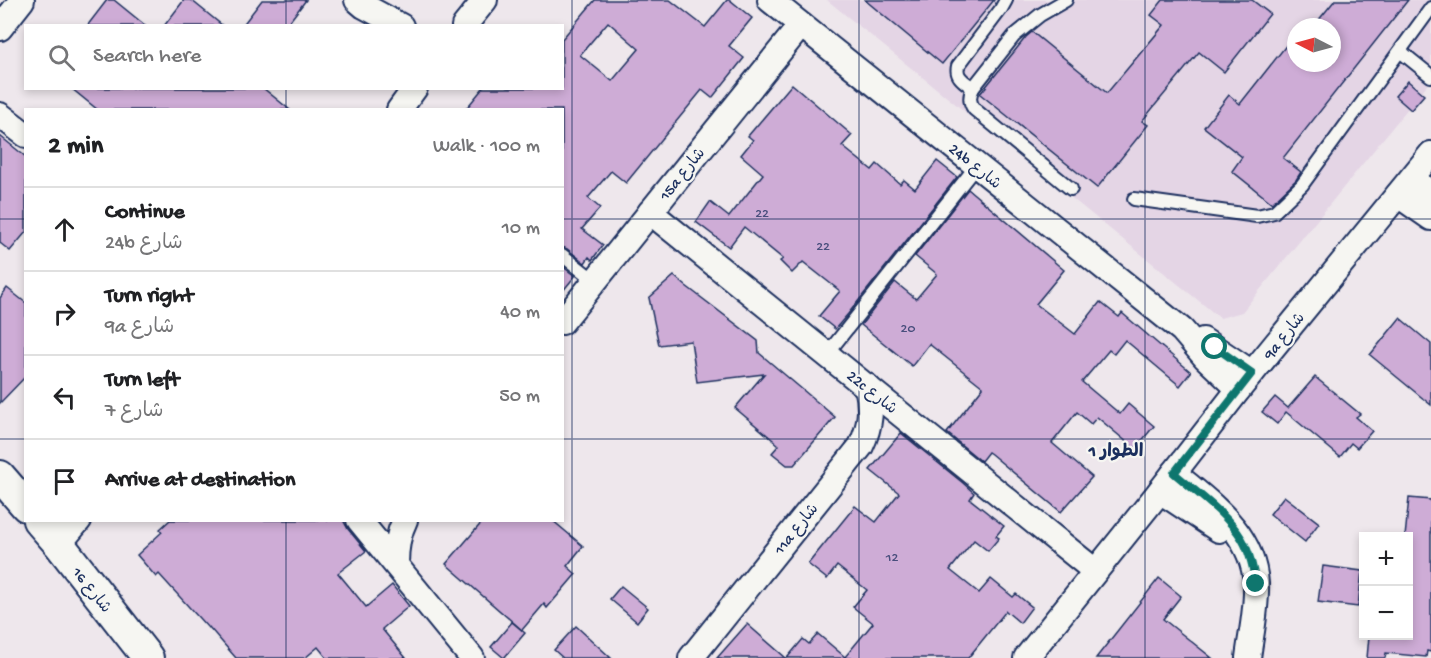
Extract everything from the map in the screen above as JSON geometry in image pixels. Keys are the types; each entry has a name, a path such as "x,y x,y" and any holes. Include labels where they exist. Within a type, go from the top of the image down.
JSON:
{"street":[{"path":"0,28 22,0"},
{"path":"466,24 485,0"},
{"name":"24b شارع","path":"770,0 1182,330 1215,347 1246,381"},
{"path":"361,3 380,24"},
{"path":"361,3 398,24"},
{"name":"15a شارع","path":"564,320 801,25"},
{"path":"400,108 414,90"},
{"path":"0,115 24,133"},
{"name":"9a شارع","path":"1026,658 1246,381 1431,154"},
{"path":"1413,177 1431,196"},
{"path":"1398,195 1431,218"},
{"name":"22c شارع","path":"650,212 1095,571"},
{"name":"11a شارع","path":"691,658 861,446 866,435 871,410 867,386"},
{"name":"شارع 16","path":"0,476 24,503"},
{"path":"1167,482 1230,524 1242,538 1254,569 1256,584 1248,658"},
{"path":"361,522 472,658"},
{"path":"396,564 396,550 404,522"},
{"name":"شارع 16","path":"42,523 148,658"}],"lane":[{"path":"973,88 959,77 958,66 1006,0"},
{"path":"1066,0 1040,15 1014,36 973,88 969,98 974,109 1071,189"},
{"path":"1134,199 1257,216 1274,212 1302,184 1431,8"},
{"path":"1400,51 1431,76"},
{"path":"827,354 977,165"},
{"path":"564,257 595,281"}],"shaded area":[{"path":"827,0 1431,0 1431,80 1242,312 1220,318"}],"building":[{"path":"107,0 114,0 144,24 89,24"},
{"path":"184,0 191,0 221,24 166,24"},
{"path":"262,0 306,0 288,24 244,24"},
{"path":"595,0 670,0 705,27 727,0 730,0 752,18 729,46 744,58 712,98 702,90 626,183 611,171 588,198 600,208 582,229 603,245 592,260 589,257 585,263 564,248 564,108 467,108 481,90 564,90 564,37","holes":["608,22 639,49 612,81 580,55"]},
{"path":"865,0 994,0 942,64"},
{"path":"1163,0 1252,0 1270,14 1224,72 1199,52 1142,121 1148,125 1097,188 980,94 1032,32 1107,93 1164,25 1151,15"},
{"path":"1335,0 1408,0 1283,158 1301,172 1296,180 1272,203 1232,171 1242,157 1204,127 1229,95 1240,104 1287,44 1287,72 1341,72 1341,18 1320,18"},
{"path":"1408,81 1424,95 1411,110 1395,96"},
{"path":"792,84 852,135 842,146 872,170 877,164 900,184 904,180 915,189 937,161 957,177 835,329 819,316 840,291 803,262 792,273 780,261 783,259 744,227 729,247 696,222 710,202 729,217 763,174 741,155 753,140 748,136"},
{"path":"73,90 265,90 288,108 96,108"},
{"path":"0,136 24,155 24,234 10,251 0,243"},
{"path":"968,189 1064,270 1036,304 1075,334 1100,302 1119,317 1122,313 1191,372 1180,386 1125,340 1114,354 1109,350 1082,382 1120,414 1128,404 1154,426 1135,449 1097,417 1091,424 1077,412 1052,443 1092,477 1061,512 991,454 988,452 981,461 947,433 983,387 929,344 912,366 861,325 895,282 916,299 937,274 915,256"},
{"path":"564,268 575,276 564,290"},
{"path":"674,276 758,341 759,353 835,417 794,465 787,465 772,453 779,445 735,408 764,374 697,382 691,341 659,345 649,298"},
{"path":"7,288 24,301 24,378 0,403 0,298"},
{"path":"1400,318 1431,344 1431,405 1370,355"},
{"path":"1315,377 1360,414 1356,417 1372,431 1357,448 1351,443 1340,457 1286,412 1277,424 1262,412 1275,397 1288,408"},
{"path":"901,433 963,483 974,493 970,499 1004,526 996,536 999,538 988,551 974,540 950,570 979,593 991,579 1013,597 1016,594 1032,607 1020,623 1006,611 968,658 787,658 803,639 809,644 818,634 845,657 873,623 853,607 867,590 837,566 827,579 808,564 855,506 876,522 899,493 870,470"},
{"path":"1284,496 1319,523 1305,542 1270,514"},
{"path":"1409,498 1431,500 1431,652 1427,651 1426,657 1386,653 1385,658 1367,658 1369,640 1413,640 1413,532 1406,532"},
{"path":"168,522 344,522 366,551 338,573 366,607 392,585 409,606 382,629 406,658 327,658 318,647 305,658 236,658 159,574 156,577 137,555 162,532 160,529"},
{"path":"482,522 554,522 583,546 567,566 576,574 547,608 544,604 522,630 446,564"},
{"path":"1323,566 1359,571 1358,607 1318,602"},
{"path":"1159,578 1181,596 1163,619 1212,658 1096,658"},
{"path":"621,586 648,608 637,622 610,599"},
{"path":"512,622 525,633 504,658 491,647"},
{"path":"747,624 786,658 717,658"},
{"path":"576,626 611,658 563,658 554,650"}],"district":[{"name":"الطوار 1","path":"1116,450"}],"route":[{"path":"1215,347 1252,373 1174,473 1217,511 1242,538 1254,569 1256,584"}]}
